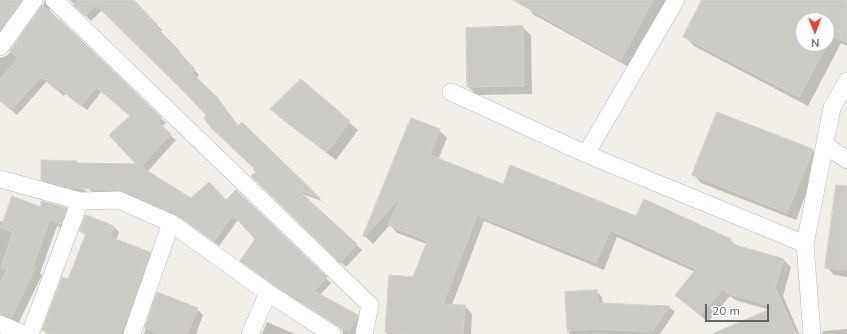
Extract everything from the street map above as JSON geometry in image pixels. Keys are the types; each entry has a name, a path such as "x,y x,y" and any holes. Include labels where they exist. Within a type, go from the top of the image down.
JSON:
{"street":[{"path":"0,47 34,0"},
{"path":"54,0 370,305 364,334"},
{"path":"586,154 676,0"},
{"path":"812,334 805,244 832,108 847,81"},
{"path":"451,92 586,154 805,244"},
{"path":"825,145 847,160"},
{"path":"0,179 80,200 119,200 171,223 268,292 332,334"},
{"path":"30,334 80,200"},
{"path":"132,334 171,223"},
{"path":"250,334 268,292"},
{"path":"0,324 24,334"}],"building":[{"path":"0,0 22,0 0,30"},
{"path":"78,0 134,0 157,24 155,26 180,51 179,52 195,69 192,73 217,97 238,126 242,122 320,198 297,189 357,244 340,263 251,176 256,172 253,169 254,168 211,128 204,118 206,115 186,94 96,5 85,16 73,5"},
{"path":"513,0 653,0 621,60"},
{"path":"702,0 847,0 847,43 835,37 835,12 795,12 795,52 823,52 799,97 683,37"},
{"path":"42,5 58,20 59,19 161,117 157,121 171,134 141,167 191,198 209,182 226,200 236,190 327,277 314,291 358,315 350,330 341,329 240,261 255,239 233,215 214,241 175,214 123,191 71,188 41,180 41,160 77,161 77,163 136,164 109,135 130,116 96,87 81,106 60,89 58,91 41,77 11,110 0,101 0,79 18,58 10,51"},
{"path":"523,26 524,86 467,87 466,28"},
{"path":"301,79 350,121 327,152 270,109"},
{"path":"717,112 813,149 787,213 692,175"},
{"path":"411,118 440,129 430,155 503,184 510,165 636,216 644,199 731,239 729,243 784,259 775,287 796,334 712,334 775,307 726,293 724,288 700,315 675,295 696,269 610,230 596,263 477,215 443,304 465,305 463,334 414,334 385,332 389,275 413,277 427,241 388,225 402,196 364,237 363,236"},
{"path":"836,185 847,186 847,270 825,268"},
{"path":"12,196 41,207 41,201 67,208 61,224 50,219 33,266 36,266 11,318 0,314 0,284 7,270 1,268 13,232 1,228"},
{"path":"86,215 114,226 110,237 150,252 120,334 51,334 42,330 62,277 68,279 86,234 79,231"},
{"path":"597,290 598,303 670,306 652,332 599,329 567,331 565,292"},
{"path":"157,292 198,308 187,334 159,334 145,328"}]}
